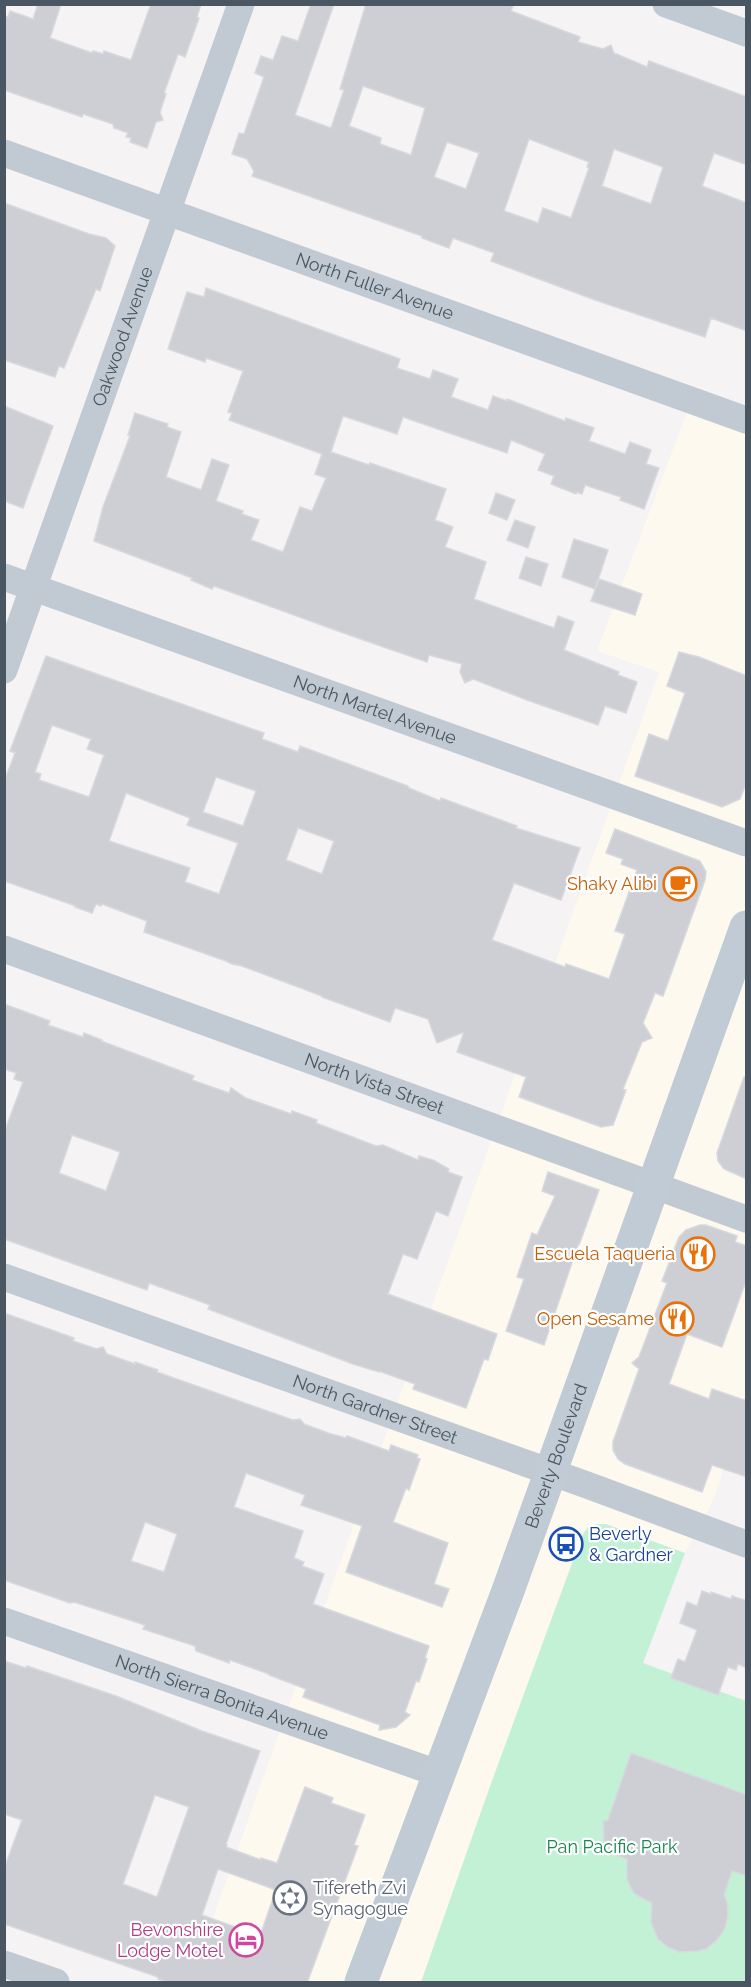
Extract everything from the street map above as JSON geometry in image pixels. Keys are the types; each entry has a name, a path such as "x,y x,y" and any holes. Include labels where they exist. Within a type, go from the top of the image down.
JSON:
{"main road":[{"name":"Beverly Boulevard","path":"361,1983 440,1774 747,927"}],"street":[{"name":"Oakwood Avenue","path":"4,670 241,4"},
{"path":"666,4 747,33"},
{"name":"North Fuller Avenue","path":"4,153 747,420"},
{"name":"North Martel Avenue","path":"4,577 747,843"},
{"name":"North Vista Street","path":"4,949 747,1219"},
{"name":"North Gardner Street","path":"4,1277 747,1544"},
{"name":"North Sierra Bonita Avenue","path":"4,1621 440,1774"},
{"path":"4,1964 56,1983"}],"shaded area":[{"path":"692,399 746,418 746,1407 712,1503 685,1553 606,1524 592,1525 422,1982 190,1982 659,672 597,651"}],"green space":[{"name":"Pan Pacific Park","path":"596,1524 606,1524 685,1553 643,1663 746,1701 746,1982 421,1982 582,1536 587,1528"}],"building":[{"path":"38,4 61,4 50,38 92,53 93,51 103,54 104,51 131,60 151,4 201,4 197,17 199,18 185,57 178,54 164,93 166,94 160,112 163,120 156,122 147,148 130,142 131,138 126,137 128,133 114,128 113,124 83,114 82,117 4,90 4,16 8,17 10,11 33,19"},
{"path":"311,4 334,4 295,115 331,128 344,90 340,89 366,4 514,4 511,11 580,37 578,42 603,49 611,45 614,53 647,67 649,61 747,97 747,165 714,153 702,186 747,203 747,331 711,318 705,337 595,300 491,261 494,253 453,238 449,248 422,238 422,236 252,176 254,171 247,159 232,154 239,133 244,134 264,77 255,73 261,56 273,60 282,36 298,41","holes":["363,86 425,108 411,155 380,144 381,138 349,126","529,139 589,162 587,167 589,168 571,218 543,208 538,223 504,211","447,142 479,153 466,189 434,177","614,149 663,167 651,204 602,186"]},
{"path":"4,203 106,238 115,246 100,291 96,289 64,368 59,366 55,377 4,360"},
{"path":"206,288 400,359 397,368 430,379 433,370 458,379 451,397 488,410 493,396 507,401 507,399 565,421 566,418 594,428 589,441 625,454 630,442 651,450 646,464 659,468 644,509 620,500 621,497 585,485 582,494 576,492 576,494 551,484 554,476 538,470 545,454 511,440 507,453 403,417 397,434 343,416 331,452 446,489 435,520 453,527 445,547 486,562 474,599 554,628 558,616 574,622 564,650 619,672 618,675 637,682 626,713 605,706 598,725 473,679 465,683 460,672 462,664 429,655 427,662 214,586 212,589 191,580 192,578 94,541 103,507 130,436 128,435 135,413 168,424 167,427 181,432 166,477 201,490 212,459 229,465 216,501 259,520 251,540 283,552 300,507 312,511 326,478 315,474 322,454 229,420 232,413 228,412 243,371 206,358 205,362 168,349 187,292 204,297"},
{"path":"4,406 53,426 23,508 4,501"},
{"path":"496,493 515,500 507,520 489,513"},
{"path":"515,520 535,527 528,548 507,540"},
{"path":"574,539 608,550 595,589 562,577"},
{"path":"526,557 548,564 541,586 519,578"},
{"path":"599,579 642,594 635,615 591,601"},
{"path":"679,652 699,657 747,676 747,781 740,799 722,807 635,776 649,734 668,741 685,693 667,686"},
{"path":"46,656 264,733 262,739 298,752 300,746 408,786 440,801 441,798 517,826 516,828 580,848 561,900 514,883 492,940 565,967 566,964 609,979 625,934 615,931 637,870 621,864 623,859 606,853 615,829 700,861 706,872 705,880 663,996 655,993 643,1023 652,1038 642,1042 623,1089 626,1090 613,1125 601,1127 519,1097 526,1077 457,1052 464,1032 437,1043 428,1019 395,1008 390,1022 144,932 147,921 102,904 101,906 96,904 92,913 4,881 4,782 15,753 10,751","holes":["52,725 91,739 87,749 104,755 89,797 39,780 41,774 35,772","216,777 256,791 243,826 203,812","126,793 190,818 187,825 238,843 219,894 185,882 190,868 109,841","298,828 334,841 322,874 286,860"]},
{"path":"4,1004 50,1021 48,1025 83,1037 84,1033 194,1076 192,1080 229,1093 231,1088 246,1098 291,1114 292,1111 317,1120 316,1123 376,1146 383,1145 418,1160 419,1156 433,1160 449,1169 448,1172 462,1177 448,1216 436,1211 417,1259 403,1254 388,1294 497,1334 488,1360 484,1359 466,1408 413,1389 415,1384 353,1364 208,1309 210,1305 149,1283 147,1290 4,1239 4,1133 23,1082 14,1079 16,1073 4,1069","holes":["72,1135 120,1152 106,1191 59,1173"]},
{"path":"744,1077 747,1077 747,1179 724,1169 718,1161 717,1153"},
{"path":"548,1172 599,1190 544,1345 506,1331 524,1279 517,1277 532,1233 537,1235 555,1196 542,1191"},
{"path":"700,1225 737,1236 735,1242 747,1246 747,1278 722,1347 687,1334 669,1384 709,1399 712,1389 747,1401 747,1477 712,1465 702,1492 625,1464 618,1459 613,1450 613,1442 639,1369 632,1363 639,1357 667,1283 662,1281 679,1237 686,1230"},
{"path":"4,1313 74,1338 73,1341 97,1349 103,1347 107,1354 158,1370 157,1372 293,1420 300,1419 304,1424 328,1433 346,1438 347,1436 389,1451 391,1445 418,1455 417,1458 420,1459 409,1490 406,1488 393,1522 448,1543 434,1584 449,1589 442,1607 346,1572 362,1526 301,1505 305,1495 246,1473 234,1507 303,1531 294,1558 304,1562 302,1566 324,1574 313,1604 429,1646 419,1682 416,1681 405,1712 410,1715 396,1727 379,1730 380,1725 303,1697 306,1689 269,1674 196,1651 195,1646 143,1629 145,1625 74,1602 70,1603 4,1580","holes":["145,1522 177,1534 164,1572 131,1561"]},
{"path":"702,1591 747,1601 747,1668 738,1664 736,1670 728,1667 718,1695 671,1678 678,1659 685,1662 697,1630 680,1623 687,1602 697,1606"},
{"path":"4,1661 26,1668 27,1666 116,1696 202,1731 260,1751 226,1847 261,1860 261,1858 277,1863 305,1787 333,1798 331,1803 365,1815 354,1845 358,1846 307,1983 169,1983 158,1977 4,1924 4,1869 22,1820 4,1814","holes":["155,1795 189,1807 157,1897 123,1884","218,1869 276,1890 260,1936 202,1915"]},
{"path":"631,1753 747,1795 747,1876 732,1871 724,1895 728,1915 725,1928 717,1940 706,1949 679,1952 658,1939 651,1922 652,1903 633,1892 627,1879 627,1859 613,1854 604,1840 603,1821 608,1820"}],"place":[{"name":"Shaky Alibi","path":"680,884"},
{"name":"Escuela Taqueria","path":"698,1254"},
{"name":"Open Sesame","path":"677,1319"},
{"name":"Beverly & Gardner","path":"566,1544"},
{"name":"Tifereth Zvi Synagogue","path":"290,1898"},
{"name":"Bevonshire Lodge Motel","path":"246,1940"}]}
